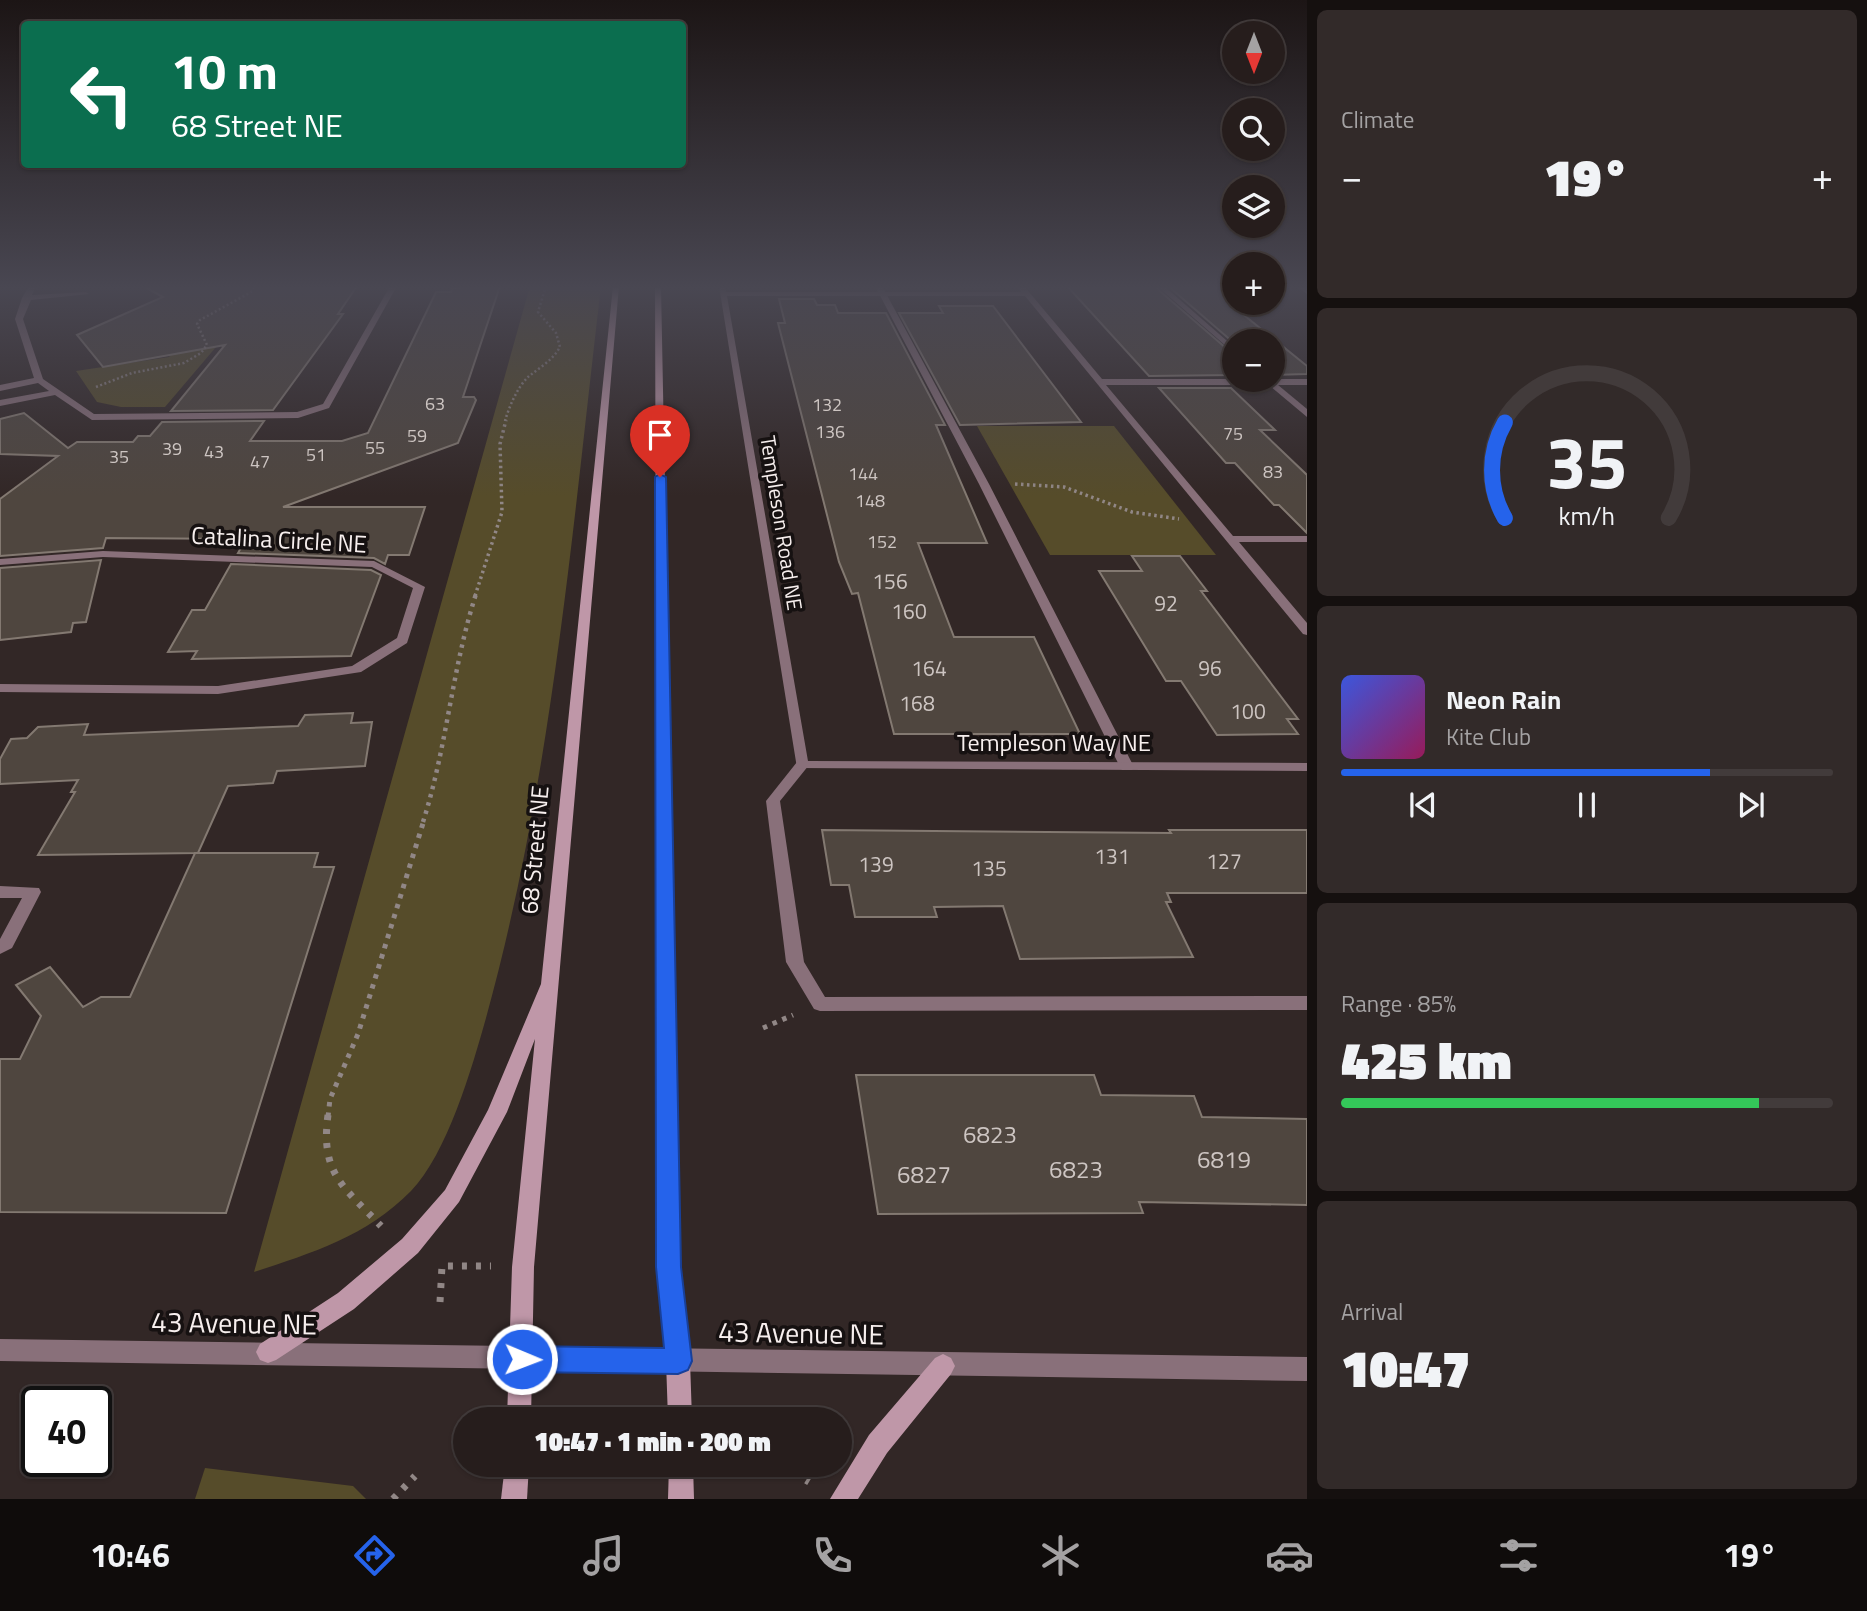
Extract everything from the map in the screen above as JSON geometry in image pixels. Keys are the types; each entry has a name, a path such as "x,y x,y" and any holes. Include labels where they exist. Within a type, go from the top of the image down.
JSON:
{"main road":[{"name":"68 Street NE","path":"520,1407 523,1267 610,356"},
{"path":"659,356 669,1267 680,1407"},
{"path":"268,1352 346,1301 410,1246 452,1196 497,1111 552,975"},
{"path":"843,1499 878,1444 943,1366"},
{"path":"514,1499 516,1477"},
{"path":"681,1477 681,1499"}],"street":[{"path":"31,356 39,380 53,393 92,416 298,415 326,406 354,356"},
{"name":"Templeson Road NE","path":"734,356 802,765"},
{"path":"915,356 984,484 1127,766"},
{"path":"1078,356 1307,631"},
{"path":"0,388 39,380"},
{"path":"1100,382 1222,381"},
{"path":"1285,381 1307,382"},
{"path":"1281,392 1307,414"},
{"path":"0,404 53,393"},
{"path":"1232,539 1307,539"},
{"name":"Catalina Circle NE","path":"0,562 103,554 374,564 419,587 403,640 356,669 218,690 0,688"},
{"path":"802,765 773,801 795,962 820,1004 1307,1003"},
{"name":"Templeson Way NE","path":"802,765 1307,766"},
{"path":"0,892 33,892 6,944 0,948"},
{"name":"43 Avenue NE","path":"0,1350 268,1352 435,1359 1307,1369"}],"path":[{"path":"88,391 131,373 192,360 199,356"},
{"path":"381,1226 336,1180 324,1143 330,1099 358,1034 438,775 465,627 502,512 500,444 508,409 526,380 555,356"},
{"path":"984,484 1064,487 1132,512 1173,519 1215,519"},
{"path":"440,1302 442,1266 495,1266"},
{"path":"393,1499 415,1476"},
{"path":"804,1477 810,1482"}],"shaded area":[{"path":"208,356 165,407 121,407 97,402 76,371 169,357"},
{"path":"510,356 593,356 544,746 509,928 466,1085 436,1155 424,1175 394,1207 338,1241 254,1272"},
{"path":"977,426 1114,426 1216,555 1050,555"},
{"path":"205,1468 353,1486 366,1499 195,1499"}],"building":[{"path":"94,356 164,356 103,367"},
{"path":"216,356 312,356 273,410 171,411"},
{"path":"405,356 477,356 463,397 474,397 476,400 458,443 283,507 425,507 409,555 388,555 385,564 374,558 238,553 246,539 106,538 103,548 0,556 0,499 58,456 0,454 0,419 24,413 68,448 77,442 133,442 138,436 150,436 162,422 264,421 250,441 342,441 368,433"},
{"path":"786,356 909,356 945,425 936,425 987,543 918,543 954,637 1034,637 1080,734 894,734 858,593 852,594 839,562"},
{"path":"922,356 1031,356 1081,422 960,425"},
{"path":"1131,356 1222,356 1222,375 1149,376"},
{"path":"1285,356 1295,356 1307,366 1307,374 1285,375"},
{"path":"1159,388 1222,388 1222,392 1235,392 1275,430 1260,430 1307,475 1307,533 1279,505 1274,505 1235,463 1226,463"},
{"path":"1132,556 1180,556 1207,591 1201,591 1298,719 1287,719 1298,734 1217,735 1181,681 1166,681 1099,571 1142,571"},
{"path":"101,560 86,622 73,623 71,632 0,640 0,568"},
{"path":"231,564 371,570 381,575 351,656 192,659 197,651 168,652 192,610 205,610"},
{"path":"353,713 351,723 372,722 365,766 277,771 273,783 228,786 198,853 38,855 75,792 71,792 78,780 0,784 0,759 11,739 27,738 38,727 88,724 84,735 298,726 305,715"},
{"path":"822,830 1171,833 1169,830 1307,830 1307,893 1167,893 1171,902 1166,902 1193,957 1020,959 1003,906 934,907 937,917 855,917 849,885 831,885"},
{"path":"195,853 318,853 314,867 334,867 226,1213 0,1212 0,1059 20,1059 41,1016 16,985 50,967 83,1007 101,997 130,997"},
{"path":"856,1075 1094,1075 1101,1095 1194,1096 1202,1117 1307,1119 1307,1205 1139,1202 1143,1213 878,1214"}],"route":[{"path":"522,1359 678,1361 669,1267 660,477"}]}
